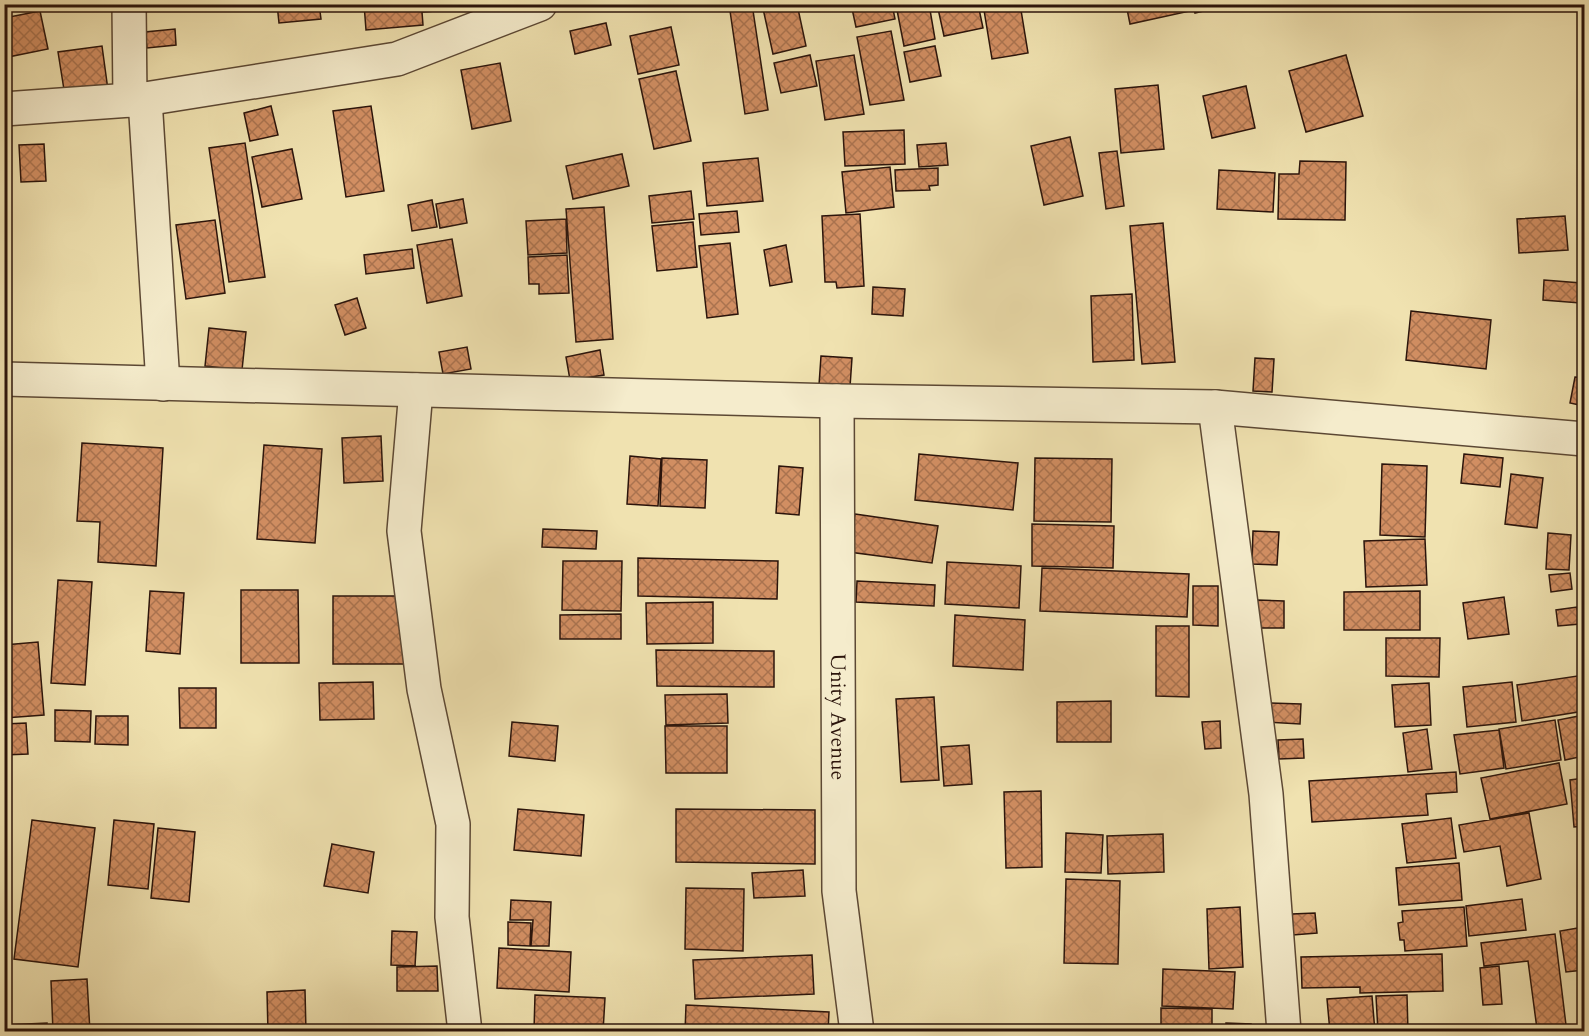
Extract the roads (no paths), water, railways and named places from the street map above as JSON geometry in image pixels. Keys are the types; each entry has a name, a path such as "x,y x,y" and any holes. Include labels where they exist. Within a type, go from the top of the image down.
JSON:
{"street":[{"path":"129,4 163,384"},
{"path":"4,109 138,99 397,58 540,4"},
{"path":"4,379 837,401 1215,407 1584,439"},
{"path":"416,390 404,531 424,689 453,824 452,917 465,1032"},
{"name":"Unity Avenue","path":"837,401 839,891 857,1032"},
{"path":"1215,407 1266,794 1284,1032"}]}
